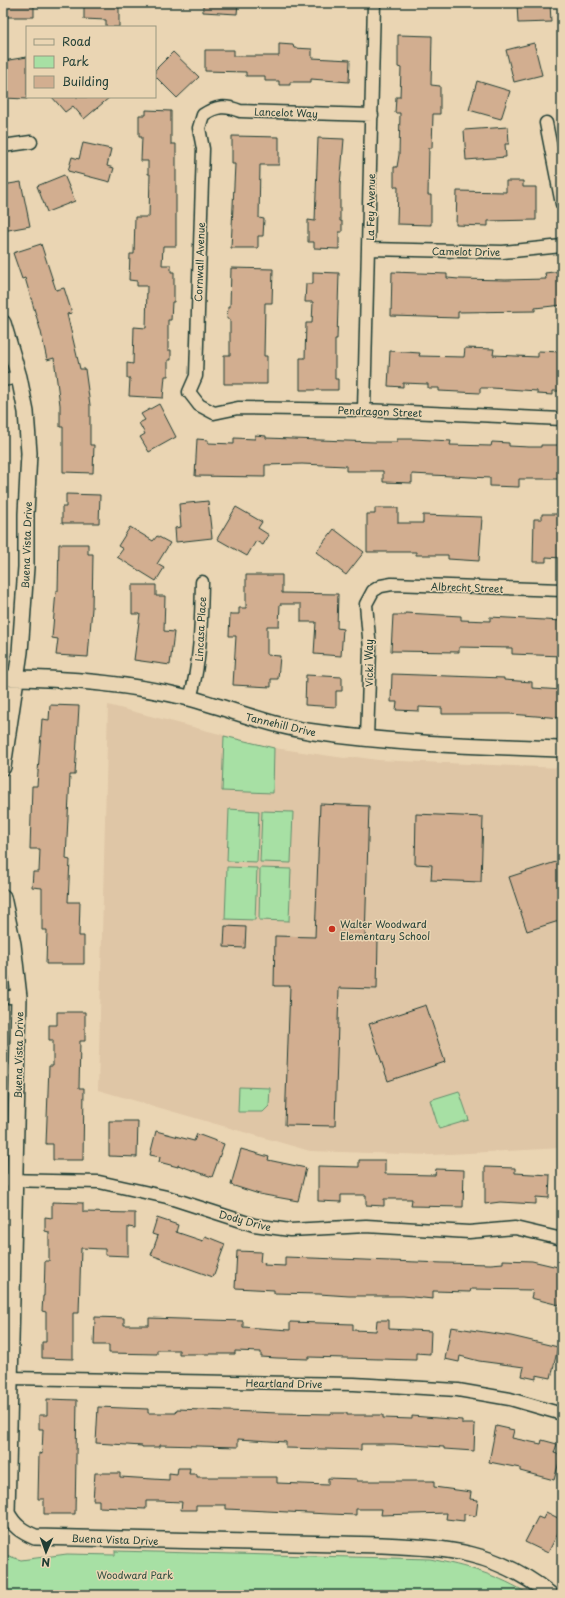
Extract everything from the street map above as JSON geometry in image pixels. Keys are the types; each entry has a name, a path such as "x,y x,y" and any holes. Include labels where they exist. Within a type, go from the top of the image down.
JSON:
{"street":[{"name":"La Fey Avenue","path":"364,410 374,3"},
{"name":"Lancelot Way","path":"203,115 213,108 226,106 240,111 372,115"},
{"name":"Cornwall Avenue","path":"199,405 189,392 196,376 203,149 199,128 203,115"},
{"path":"546,123 562,204"},
{"path":"3,146 31,142"},
{"name":"Camelot Drive","path":"369,249 503,252 562,246"},
{"name":"Buena Vista Drive","path":"3,324 19,377 26,412 30,453 26,514 26,567 10,678 3,768"},
{"path":"3,380 19,377"},
{"name":"Pendragon Street","path":"199,405 214,412 238,408 364,410 562,419"},
{"name":"Lincasa Place","path":"190,699 197,673 201,644 202,582"},
{"name":"Albrecht Street","path":"373,591 381,586 392,584 562,590"},
{"name":"Vicki Way","path":"367,738 370,649 366,604 373,591"},
{"name":"Tannehill Drive","path":"10,678 85,680 144,688 190,699 263,721 314,732 428,744 562,749"},
{"name":"Buena Vista Drive","path":"3,897 13,944 19,997 9,1181 7,1513 12,1523 26,1533 35,1537 109,1540 382,1545 438,1548 473,1554 500,1564 535,1582 551,1595"},
{"path":"3,997 19,997"},
{"name":"Dody Drive","path":"9,1181 98,1182 167,1197 254,1225 290,1230 366,1226 469,1232 516,1228 562,1239"},
{"name":"Heartland Drive","path":"7,1377 354,1384 458,1390 510,1399 562,1413"}],"shaded area":[{"name":"Walter Woodward Elementary School","path":"108,705 274,748 344,758 356,757 378,760 562,768 562,1148 431,1155 310,1151 98,1090"}],"green space":[{"path":"224,736 274,748 273,793 222,791"},
{"path":"229,809 259,811 257,862 227,861"},
{"path":"262,811 293,812 291,863 260,862"},
{"path":"227,867 257,868 255,920 225,919"},
{"path":"260,868 291,869 289,921 259,920"},
{"path":"239,1087 270,1088 269,1106 263,1112 238,1112"},
{"path":"459,1091 469,1120 439,1129 430,1100"},
{"name":"Woodward Park","path":"115,1551 430,1559 482,1572 506,1582 530,1595 3,1595 3,1554 21,1560 67,1554 115,1555"}],"building":[{"path":"3,3 34,3 34,17 3,17"},
{"path":"84,3 119,3 119,26 106,26 106,20 84,19"},
{"path":"203,3 238,3 237,14 203,12"},
{"path":"517,3 550,3 551,22 518,23"},
{"path":"398,35 432,36 431,85 440,86 440,114 433,114 432,148 429,148 428,195 431,195 431,225 397,224 398,187 394,187 394,167 397,167 399,155 400,113 395,113 396,97 400,97 401,68 398,67"},
{"path":"534,43 542,75 514,82 506,50"},
{"path":"279,44 293,45 294,48 312,49 312,58 350,60 349,82 311,79 311,82 290,82 290,85 279,85 279,81 265,81 265,76 246,76 246,72 205,71 205,50 234,50 234,56 279,56"},
{"path":"173,52 199,77 177,98 156,77 156,69"},
{"path":"26,57 27,99 3,98 3,61"},
{"path":"477,81 510,91 501,119 469,110"},
{"path":"53,98 109,98 84,119 73,106 65,112"},
{"path":"146,110 171,111 171,144 176,144 176,246 163,246 162,265 171,265 171,272 174,272 174,302 172,302 171,320 168,320 168,350 171,350 171,360 168,360 168,376 165,376 163,398 129,396 130,378 127,378 127,363 133,364 134,327 146,328 147,286 137,286 137,281 129,280 130,254 134,254 135,217 149,217 150,174 148,174 148,161 141,161 142,137 139,137 139,115 146,115"},
{"path":"508,127 509,144 505,144 506,157 466,160 464,130"},
{"path":"232,136 279,137 279,165 260,165 259,218 264,219 263,236 258,236 258,248 231,248 235,164 232,164"},
{"path":"318,138 344,139 340,186 340,221 342,221 342,232 339,232 339,249 314,248 314,242 308,242 308,220 315,221"},
{"path":"83,143 111,149 107,166 114,168 110,182 68,171 72,157 79,159"},
{"path":"64,175 75,201 47,212 37,186"},
{"path":"506,181 523,181 523,187 536,187 536,220 488,221 488,226 456,225 457,191 506,192"},
{"path":"21,182 30,226 3,231 3,185"},
{"path":"41,244 56,290 64,288 72,313 67,314 80,369 85,369 90,405 90,445 94,445 93,473 63,472 63,427 60,427 60,405 54,358 47,360 41,332 25,278 22,279 13,253"},
{"path":"231,268 273,269 272,303 265,303 264,356 267,356 267,384 224,384 224,355 230,355 230,319 227,319 228,307 230,307"},
{"path":"562,271 562,305 535,308 535,311 458,312 458,318 391,316 392,272 447,274 447,278 459,279 506,280 546,279 545,273"},
{"path":"313,272 339,273 337,339 335,339 335,379 338,379 338,390 300,390 300,358 305,358 306,323 312,323 313,302 305,302 306,284 313,284"},
{"path":"465,348 494,349 493,355 538,357 538,351 562,352 562,391 553,391 553,395 537,394 537,391 480,388 480,393 439,391 439,388 428,388 428,384 403,383 403,387 388,386 390,351 420,353 419,356 464,357"},
{"path":"159,404 176,437 149,452 140,437 145,434 139,423 145,420 141,414"},
{"path":"255,435 266,436 266,438 374,442 397,442 397,439 451,441 450,445 491,446 492,442 509,443 509,446 529,447 541,447 541,445 561,445 561,479 519,479 519,487 490,486 490,478 412,474 412,483 383,482 383,471 346,471 346,466 302,464 265,465 265,477 195,476 197,439 208,440 208,443 234,444 234,438 255,439"},
{"path":"66,494 100,495 99,523 62,523 62,507 66,507"},
{"path":"208,501 212,538 176,542 175,528 181,527 179,504"},
{"path":"236,507 262,522 258,528 269,535 263,545 256,541 247,556 217,539"},
{"path":"375,508 398,508 398,523 423,523 423,515 482,517 479,561 448,559 448,555 416,555 416,552 367,552 367,514 375,514"},
{"path":"542,514 562,514 562,558 546,557 546,562 533,562 534,519 542,519"},
{"path":"130,527 153,541 157,536 170,543 157,564 164,568 156,581 117,557 123,549 118,546"},
{"path":"334,529 364,552 346,575 316,552"},
{"path":"59,544 88,544 88,554 93,554 92,608 88,657 56,655 58,639 52,638 56,591 58,591"},
{"path":"246,575 282,575 282,593 338,594 337,628 343,629 341,656 314,654 316,622 301,622 301,604 280,604 279,626 267,626 267,655 280,656 278,679 271,679 271,687 233,685 236,636 229,636 230,614 239,614 239,608 246,608"},
{"path":"132,585 156,585 156,596 165,596 164,631 174,632 170,665 134,660 140,614 132,614"},
{"path":"405,613 461,616 461,620 490,621 490,617 562,621 562,656 512,654 512,648 459,647 459,652 391,651 393,615 405,615"},
{"path":"392,674 504,678 504,680 532,682 532,688 562,690 562,718 510,714 442,714 442,708 419,707 419,711 396,710 397,702 391,702"},
{"path":"306,675 342,677 342,691 336,691 336,707 305,705"},
{"path":"50,705 79,706 75,775 70,775 66,859 70,860 68,902 80,902 79,936 84,936 84,964 46,964 47,930 42,930 42,888 32,887 33,872 39,872 40,849 30,849 32,786 37,786 42,719 49,720"},
{"path":"320,804 369,806 365,939 378,939 377,989 339,988 335,1126 285,1125 290,986 274,986 275,936 315,937"},
{"path":"416,814 483,817 481,882 431,880 432,865 415,864"},
{"path":"562,860 562,920 527,931 509,877"},
{"path":"225,926 246,927 245,948 224,947"},
{"path":"426,1005 445,1062 388,1081 369,1024"},
{"path":"57,1012 85,1012 85,1041 80,1041 79,1088 84,1088 83,1160 53,1160 53,1144 46,1144 49,1066 53,1066 53,1040 49,1040 49,1025 57,1025"},
{"path":"109,1121 138,1121 137,1157 109,1156"},
{"path":"156,1131 194,1141 197,1134 224,1144 212,1177 178,1165 178,1167 159,1162 160,1157 150,1155"},
{"path":"241,1149 269,1157 268,1160 306,1168 298,1201 259,1194 231,1185"},
{"path":"359,1160 385,1160 385,1174 435,1175 436,1169 464,1170 463,1207 411,1206 412,1199 384,1199 384,1206 366,1205 366,1195 341,1195 341,1202 318,1201 318,1166 359,1167"},
{"path":"485,1167 515,1168 515,1173 550,1175 549,1198 536,1197 536,1204 500,1202 485,1204"},
{"path":"52,1202 83,1203 83,1212 135,1213 135,1228 128,1227 128,1256 105,1255 105,1249 81,1248 79,1313 73,1313 73,1359 42,1358 42,1342 46,1342 46,1312 42,1311 45,1261 49,1261 49,1232 45,1231 45,1217 52,1218"},
{"path":"157,1218 178,1225 176,1232 203,1241 205,1236 225,1244 213,1277 151,1255 158,1236 152,1234"},
{"path":"237,1251 261,1252 260,1262 265,1263 264,1265 285,1266 285,1257 491,1264 503,1263 503,1260 532,1261 562,1268 560,1277 562,1278 562,1292 559,1305 531,1298 533,1290 471,1289 470,1292 433,1291 433,1299 403,1296 349,1296 274,1293 274,1290 235,1288"},
{"path":"95,1317 124,1318 124,1325 149,1325 149,1318 243,1321 243,1327 290,1330 290,1322 353,1324 353,1330 376,1331 377,1320 389,1320 389,1329 431,1331 430,1354 416,1353 416,1360 309,1357 309,1359 277,1358 261,1357 261,1352 235,1351 235,1354 179,1354 179,1350 157,1350 157,1354 109,1353 109,1345 94,1345"},
{"path":"451,1327 511,1336 558,1347 551,1378 536,1375 536,1379 522,1376 524,1367 479,1361 460,1356 459,1362 445,1359"},
{"path":"47,1399 77,1400 75,1514 44,1514 44,1499 38,1499 39,1453 42,1454 43,1429 39,1429 39,1415 47,1415"},
{"path":"98,1407 148,1409 148,1413 176,1413 177,1409 278,1413 347,1413 347,1415 383,1415 383,1418 412,1419 412,1416 462,1420 462,1424 475,1424 474,1451 444,1449 444,1447 394,1444 361,1444 361,1450 286,1448 286,1442 238,1439 238,1447 160,1445 160,1447 142,1447 96,1443"},
{"path":"496,1426 514,1430 512,1438 541,1444 542,1440 557,1444 554,1453 561,1455 554,1480 520,1471 520,1468 489,1462"},
{"path":"178,1468 190,1468 189,1474 197,1474 197,1477 277,1477 277,1483 328,1485 328,1478 357,1479 357,1481 434,1481 434,1487 471,1492 470,1499 478,1500 476,1516 464,1514 464,1521 446,1519 447,1513 381,1515 382,1509 356,1509 356,1515 226,1509 226,1505 196,1505 196,1510 181,1510 182,1502 159,1501 146,1501 146,1509 99,1507 99,1500 93,1500 95,1473 120,1473 120,1477 169,1480 169,1473 177,1474"},
{"path":"546,1512 562,1520 562,1525 548,1553 525,1542 538,1517 543,1519"}],"place":[{"name":"Walter Woodward Elementary School","path":"332,929"}]}
